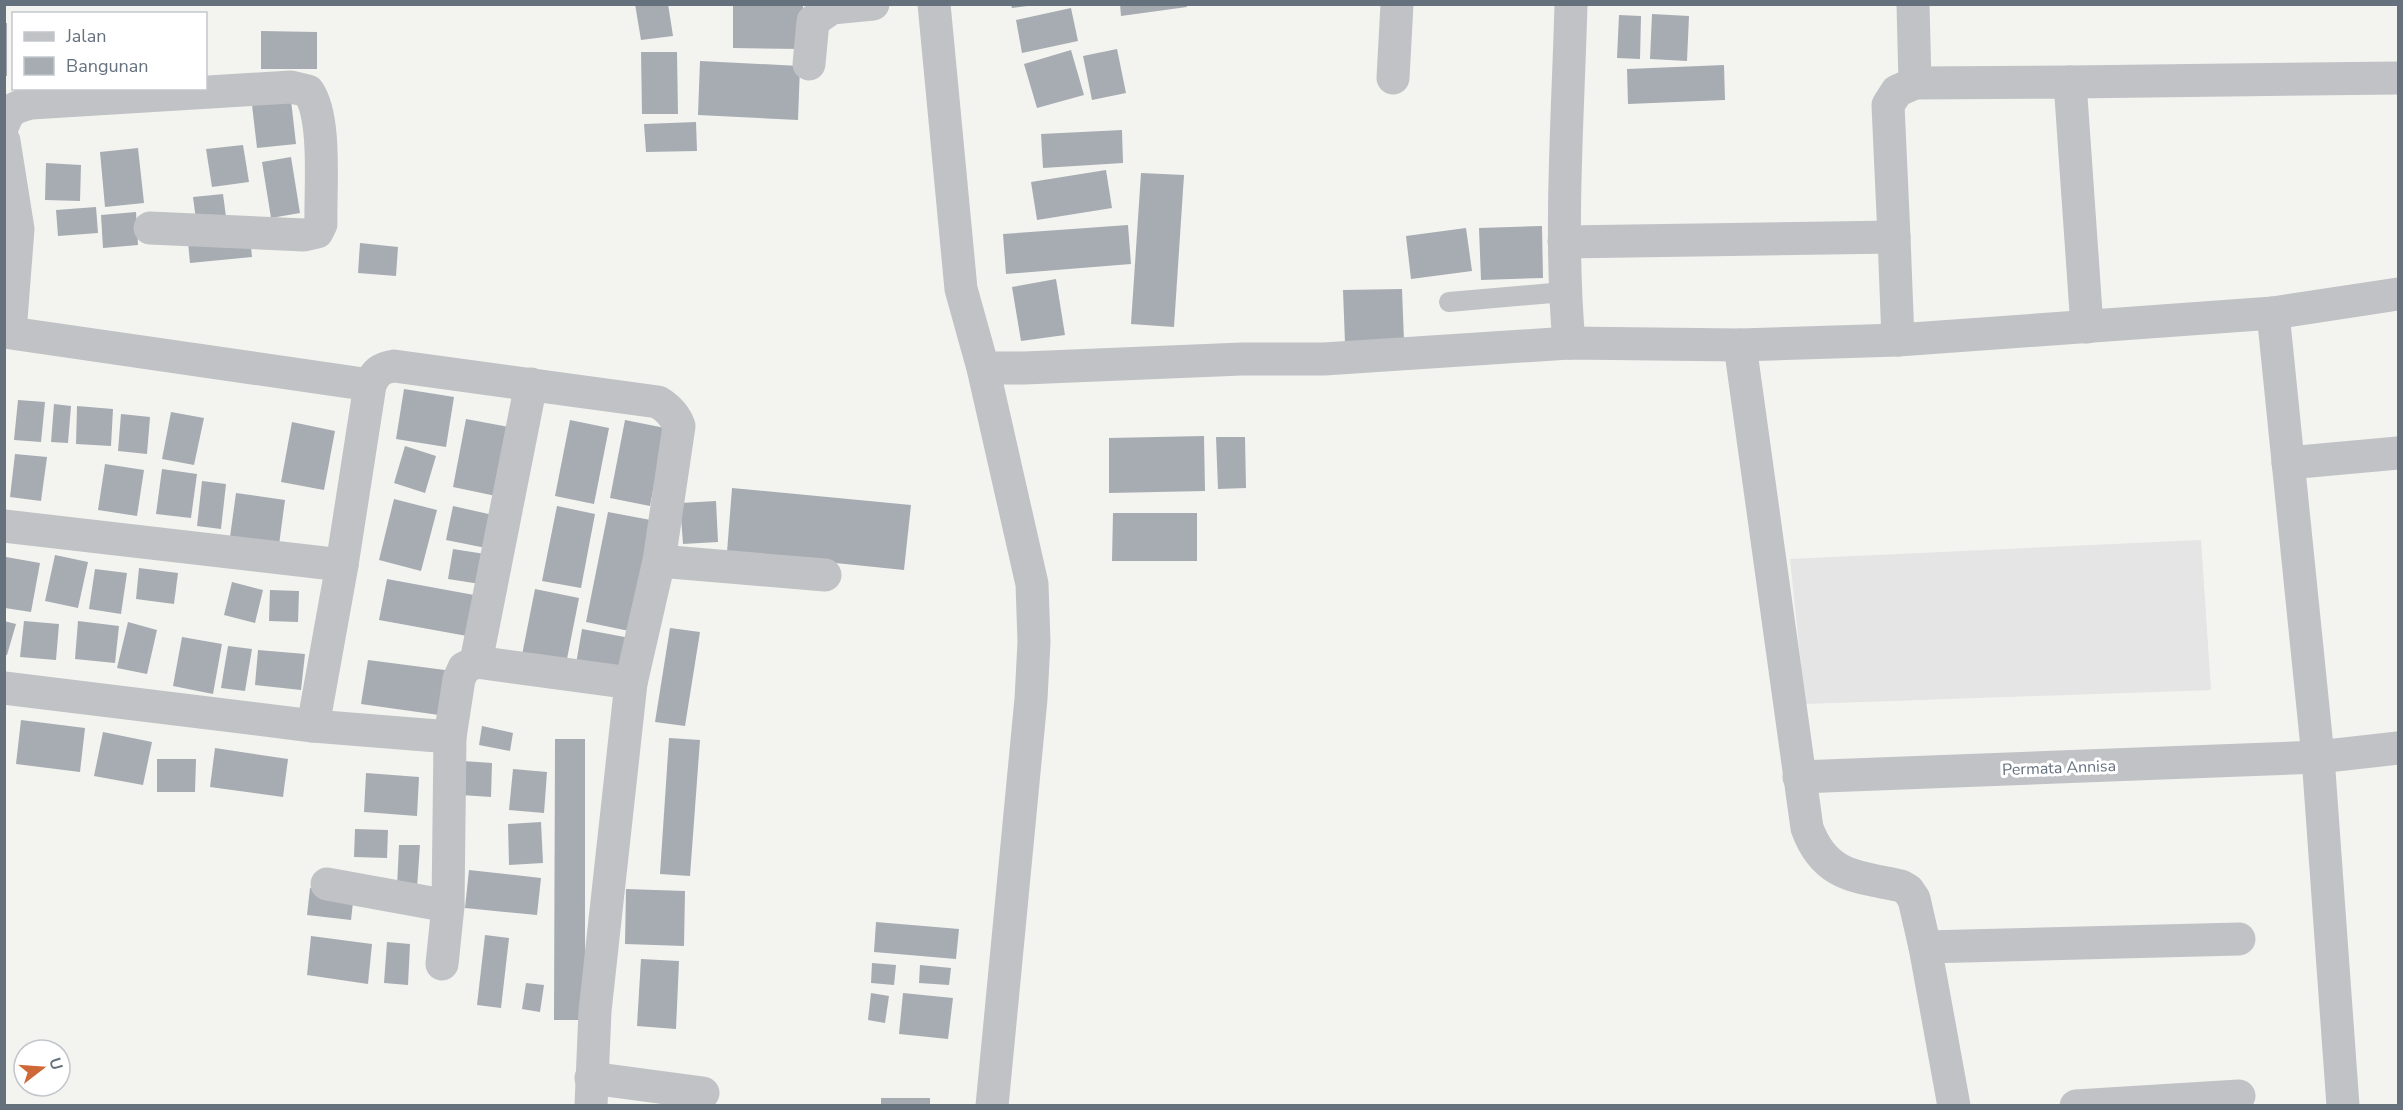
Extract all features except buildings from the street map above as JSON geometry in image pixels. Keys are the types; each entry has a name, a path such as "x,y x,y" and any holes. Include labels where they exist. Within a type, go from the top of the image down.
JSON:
{"street":[{"path":"809,64 813,21 832,8 873,4"},
{"path":"934,4 961,289 983,368 1032,584 1034,642 992,1106"},
{"path":"1393,78 1397,4"},
{"path":"1569,343 1564,292 1564,242 1571,4"},
{"path":"1913,4 1915,83"},
{"path":"1898,340 1888,105 1897,91 1915,83 2398,78"},
{"path":"2070,82 2087,327"},
{"path":"4,123 7,115 14,108 31,103 291,87 308,91 315,102 320,119 321,224 317,232 304,234 150,228"},
{"path":"4,141 18,229 14,284 7,332 370,386"},
{"path":"1564,242 1894,237"},
{"path":"983,368 1242,358 1324,359 1569,343 1740,345 1898,340 2273,313 2398,294"},
{"path":"2273,313 2319,757 2343,1106"},
{"path":"1740,345 1807,828 1814,848 1834,866 1848,875 1901,886 1908,890 1914,900 1925,946 1954,1106"},
{"path":"313,726 373,376 382,369 394,366 657,402 667,407 676,418 679,437 659,561 631,683 595,1011 591,1092 703,1093"},
{"path":"476,662 531,384"},
{"path":"2288,463 2398,453"},
{"path":"4,526 342,566"},
{"path":"659,561 825,575"},
{"path":"442,964 448,906 450,737 459,680 465,668 476,662 631,683"},
{"path":"4,688 313,726 450,737"},
{"name":"Permata Annisa","path":"1799,777 2319,757 2398,748"},
{"path":"327,884 448,906"},
{"path":"1925,946 2239,939"},
{"path":"2076,1106 2240,1096"}],"lane":[{"path":"1449,302 1564,292"}],"shaded area":[{"path":"2201,540 2211,690 1805,704 1790,559"}]}
